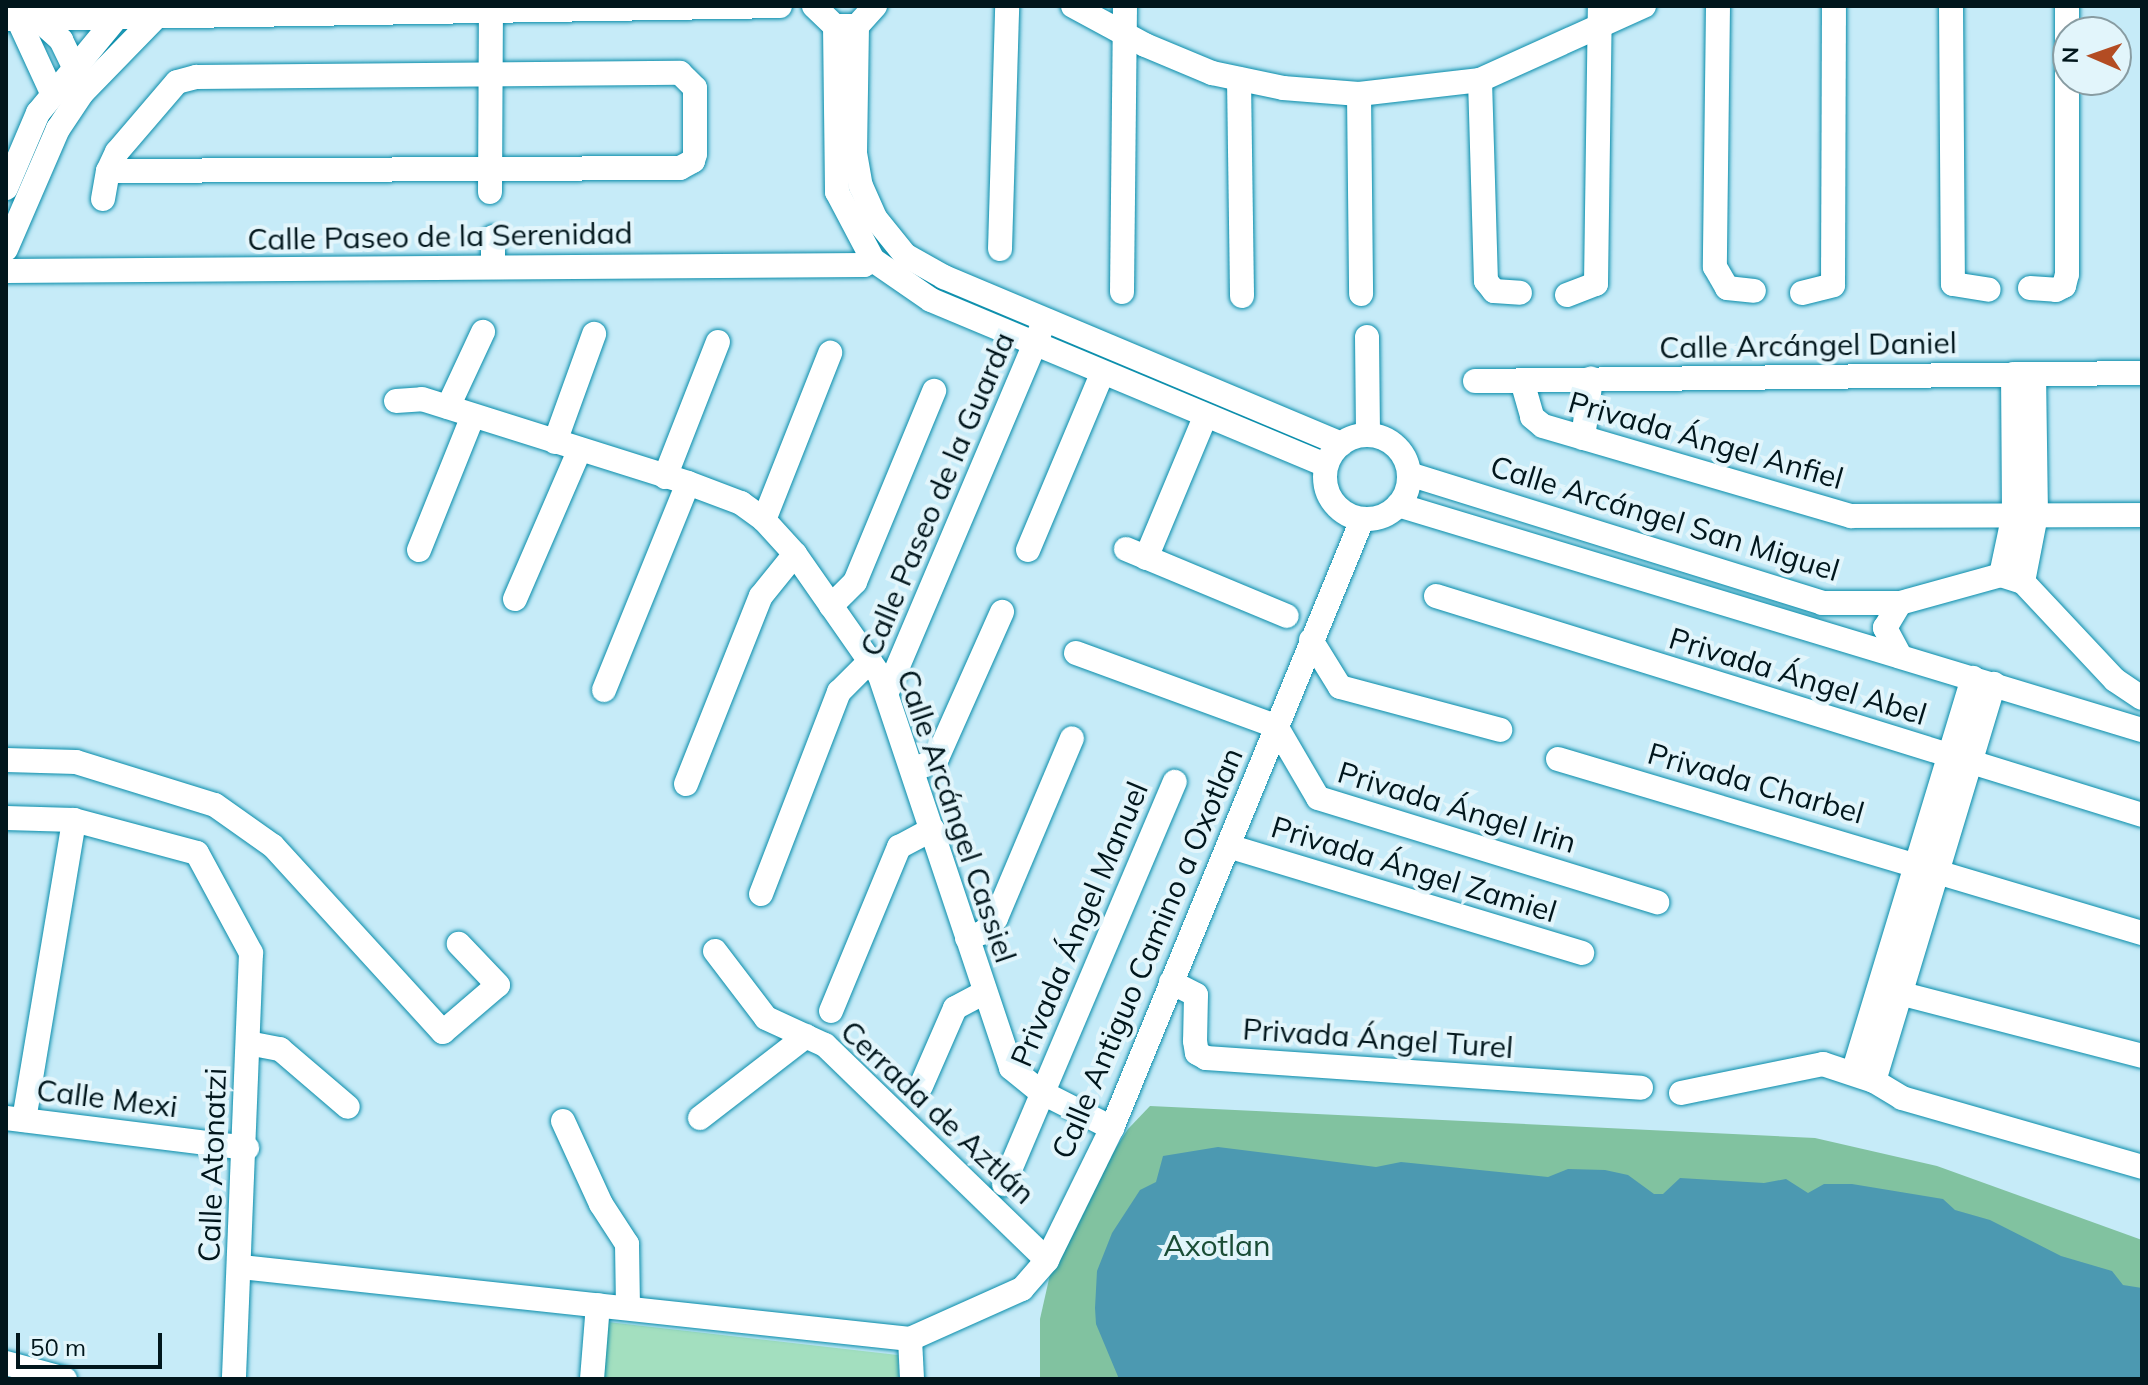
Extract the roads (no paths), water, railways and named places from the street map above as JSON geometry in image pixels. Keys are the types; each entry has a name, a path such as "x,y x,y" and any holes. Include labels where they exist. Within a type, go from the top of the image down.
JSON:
{"street":[{"path":"21,19 162,11 780,6"},
{"path":"814,6 846,26"},
{"path":"846,26 875,6"},
{"path":"1000,249 1007,6"},
{"path":"1073,6 1124,34 1239,79 1359,94 1480,80 1600,18 1644,6"},
{"path":"1122,292 1125,6"},
{"path":"1718,6 1715,267 1719,280 1727,288 1754,291"},
{"path":"1802,293 1826,291 1833,285 1834,6"},
{"path":"1951,6 1953,284 1989,290"},
{"path":"2030,288 2064,286 2067,6"},
{"path":"490,181 491,10"},
{"path":"6,249 58,129 82,93 162,11"},
{"path":"6,188 52,93 121,12"},
{"path":"1567,295 1596,284 1600,18"},
{"path":"21,19 61,40 74,67"},
{"path":"21,19 52,93"},
{"path":"846,26 837,192 873,260 931,300 1326,465"},
{"path":"846,26 855,153 861,186 876,219 905,255 944,277 1341,444"},
{"path":"103,199 108,171 117,152 177,82 196,77 687,75 695,88 695,154 693,161 680,168 490,181 108,171"},
{"path":"1239,79 1242,296"},
{"path":"1480,80 1488,287 1520,293"},
{"path":"1359,94 1361,294"},
{"path":"493,237 493,266"},
{"name":"Calle Paseo de la Serenidad","path":"6,271 864,265 873,260"},
{"name":"Calle Paseo de la Guarda","path":"887,692 1045,320"},
{"path":"448,407 483,332"},
{"path":"555,442 594,334"},
{"path":"1367,337 1368,435"},
{"path":"604,690 676,480 718,342"},
{"path":"764,520 830,353"},
{"name":"Calle Arcángel Daniel","path":"1475,381 2142,373"},
{"path":"1028,550 1102,374"},
{"path":"2024,374 2025,514 2012,579 2115,680 2142,698"},
{"path":"1583,438 1591,379"},
{"name":"Privada Ángel Anfiel","path":"1522,381 1532,417 1543,426 1851,516 2142,515"},
{"path":"831,606 855,582 934,391"},
{"name":"Calle Arcángel Cassiel","path":"396,401 422,399 676,480 741,503 764,520 795,554 870,661 887,692 983,993 1011,1068 1041,1092 1112,1128"},
{"path":"419,550 473,416"},
{"path":"1205,417 1136,554 1287,616"},
{"path":"1368,435 1391,443 1409,474 1398,505 1382,517 1362,520 1336,507 1328,494 1326,465 1341,444 1368,435"},
{"path":"515,599 580,449"},
{"name":"Calle Arcángel San Miguel","path":"1409,474 1822,603 1900,603 2012,579"},
{"name":"Calle Arcángel San Miguel","path":"1398,505 1899,654 2142,730"},
{"name":"Calle Antiguo Camino a Oxotlan","path":"910,1339 1022,1289 1047,1260 1112,1128 1362,520"},
{"path":"686,784 761,596 795,554"},
{"name":"Privada Ángel Abel","path":"1436,596 2142,815"},
{"path":"1899,654 1885,628 1900,603"},
{"path":"913,771 937,758 1002,612"},
{"path":"1311,640 1340,687 1500,730"},
{"path":"1076,653 1276,726"},
{"path":"761,894 839,692 870,661"},
{"path":"2096,716 2110,708 2116,695 2115,680"},
{"path":"1863,1077 1984,681"},
{"name":"Privada Ángel Irin","path":"1276,726 1318,798 1657,902"},
{"path":"967,938 984,932 996,918 1072,738"},
{"name":"Privada Charbel","path":"1558,759 1926,866 2142,933"},
{"path":"6,760 76,762 215,805 273,846 443,1032 498,985 459,944"},
{"name":"Privada Ángel Manuel","path":"1004,1184 1175,782"},
{"path":"6,818 74,820 15,1119"},
{"name":"Calle Atonatzi","path":"74,820 197,853 251,953 247,1148 234,1379"},
{"path":"831,1011 899,847 933,829"},
{"name":"Privada Ángel Zamiel","path":"1228,846 1582,953"},
{"path":"1863,1077 1899,993 1926,866"},
{"name":"Cerrada de Aztlán","path":"715,951 766,1018 825,1045 1047,1260"},
{"name":"Privada Ángel Turel","path":"1171,982 1196,995 1195,1041 1197,1053 1206,1058 1641,1088"},
{"path":"921,1086 955,1008 983,993"},
{"path":"1899,993 2142,1056"},
{"path":"700,1118 806,1036"},
{"path":"248,1043 280,1049 348,1107"},
{"path":"1681,1093 1815,1064 1863,1077 1902,1098 2142,1167"},
{"name":"Calle Mexi","path":"15,1119 247,1148"},
{"path":"563,1121 601,1204 627,1244 628,1308"},
{"path":"241,1267 910,1339 912,1379"},
{"path":"592,1379 598,1305"},
{"path":"6,1363 65,1379"}],"water":[{"name":"Axotlan","path":"1218,1147 1376,1167 1401,1162 1548,1177 1568,1169 1605,1170 1628,1175 1654,1194 1663,1194 1680,1178 1764,1183 1786,1179 1808,1193 1824,1184 1852,1184 1943,1199 1955,1210 1990,1220 2061,1256 2112,1271 2123,1285 2142,1288 2142,1379 1119,1379 1096,1324 1095,1308 1097,1271 1112,1233 1140,1190 1156,1182 1163,1156"}]}
